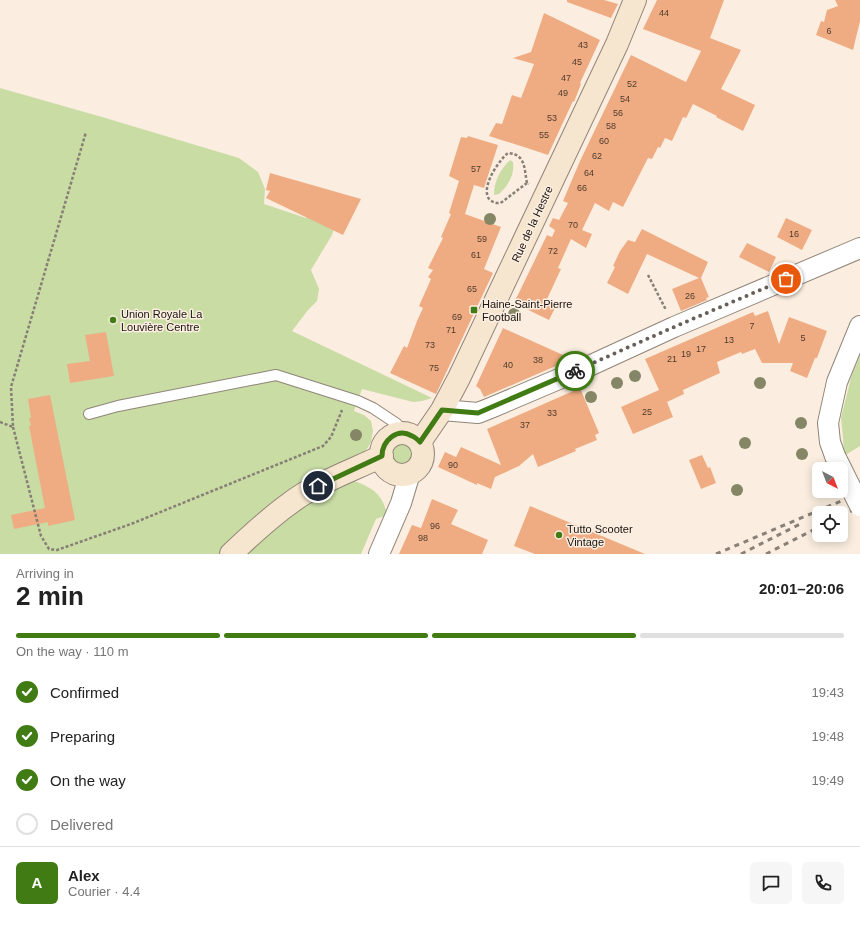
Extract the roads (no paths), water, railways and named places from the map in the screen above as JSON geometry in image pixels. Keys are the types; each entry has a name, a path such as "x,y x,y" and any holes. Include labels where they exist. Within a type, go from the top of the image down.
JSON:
{"street":[{"name":"Rue de la Hestre","path":"420,442 442,410 617,44 635,0"},
{"path":"442,410 478,413 674,327 859,252"},
{"path":"860,326 837,382 828,423 830,442 835,456 860,506"},
{"path":"405,433 413,436 420,442 423,452 422,460 417,469 403,475 389,470 384,464 382,450 387,440 397,434 405,433"},
{"path":"231,554 257,529 290,503 318,486 382,456"},
{"path":"379,554 401,503 410,473"}],"lane":[{"path":"89,414 118,406 276,375 347,397 373,408 397,424 397,434"}],"railway":[{"path":"716,554 860,493"},
{"path":"848,513 860,507"},
{"path":"741,554 802,523"},
{"path":"766,554 812,531"}],"place":[{"name":"Haine-Saint-Pierre Football","path":"474,310"},
{"name":"Union Royale La Louvière Centre","path":"113,320"},
{"name":"Tutto Scooter Vintage","path":"559,535"}]}
